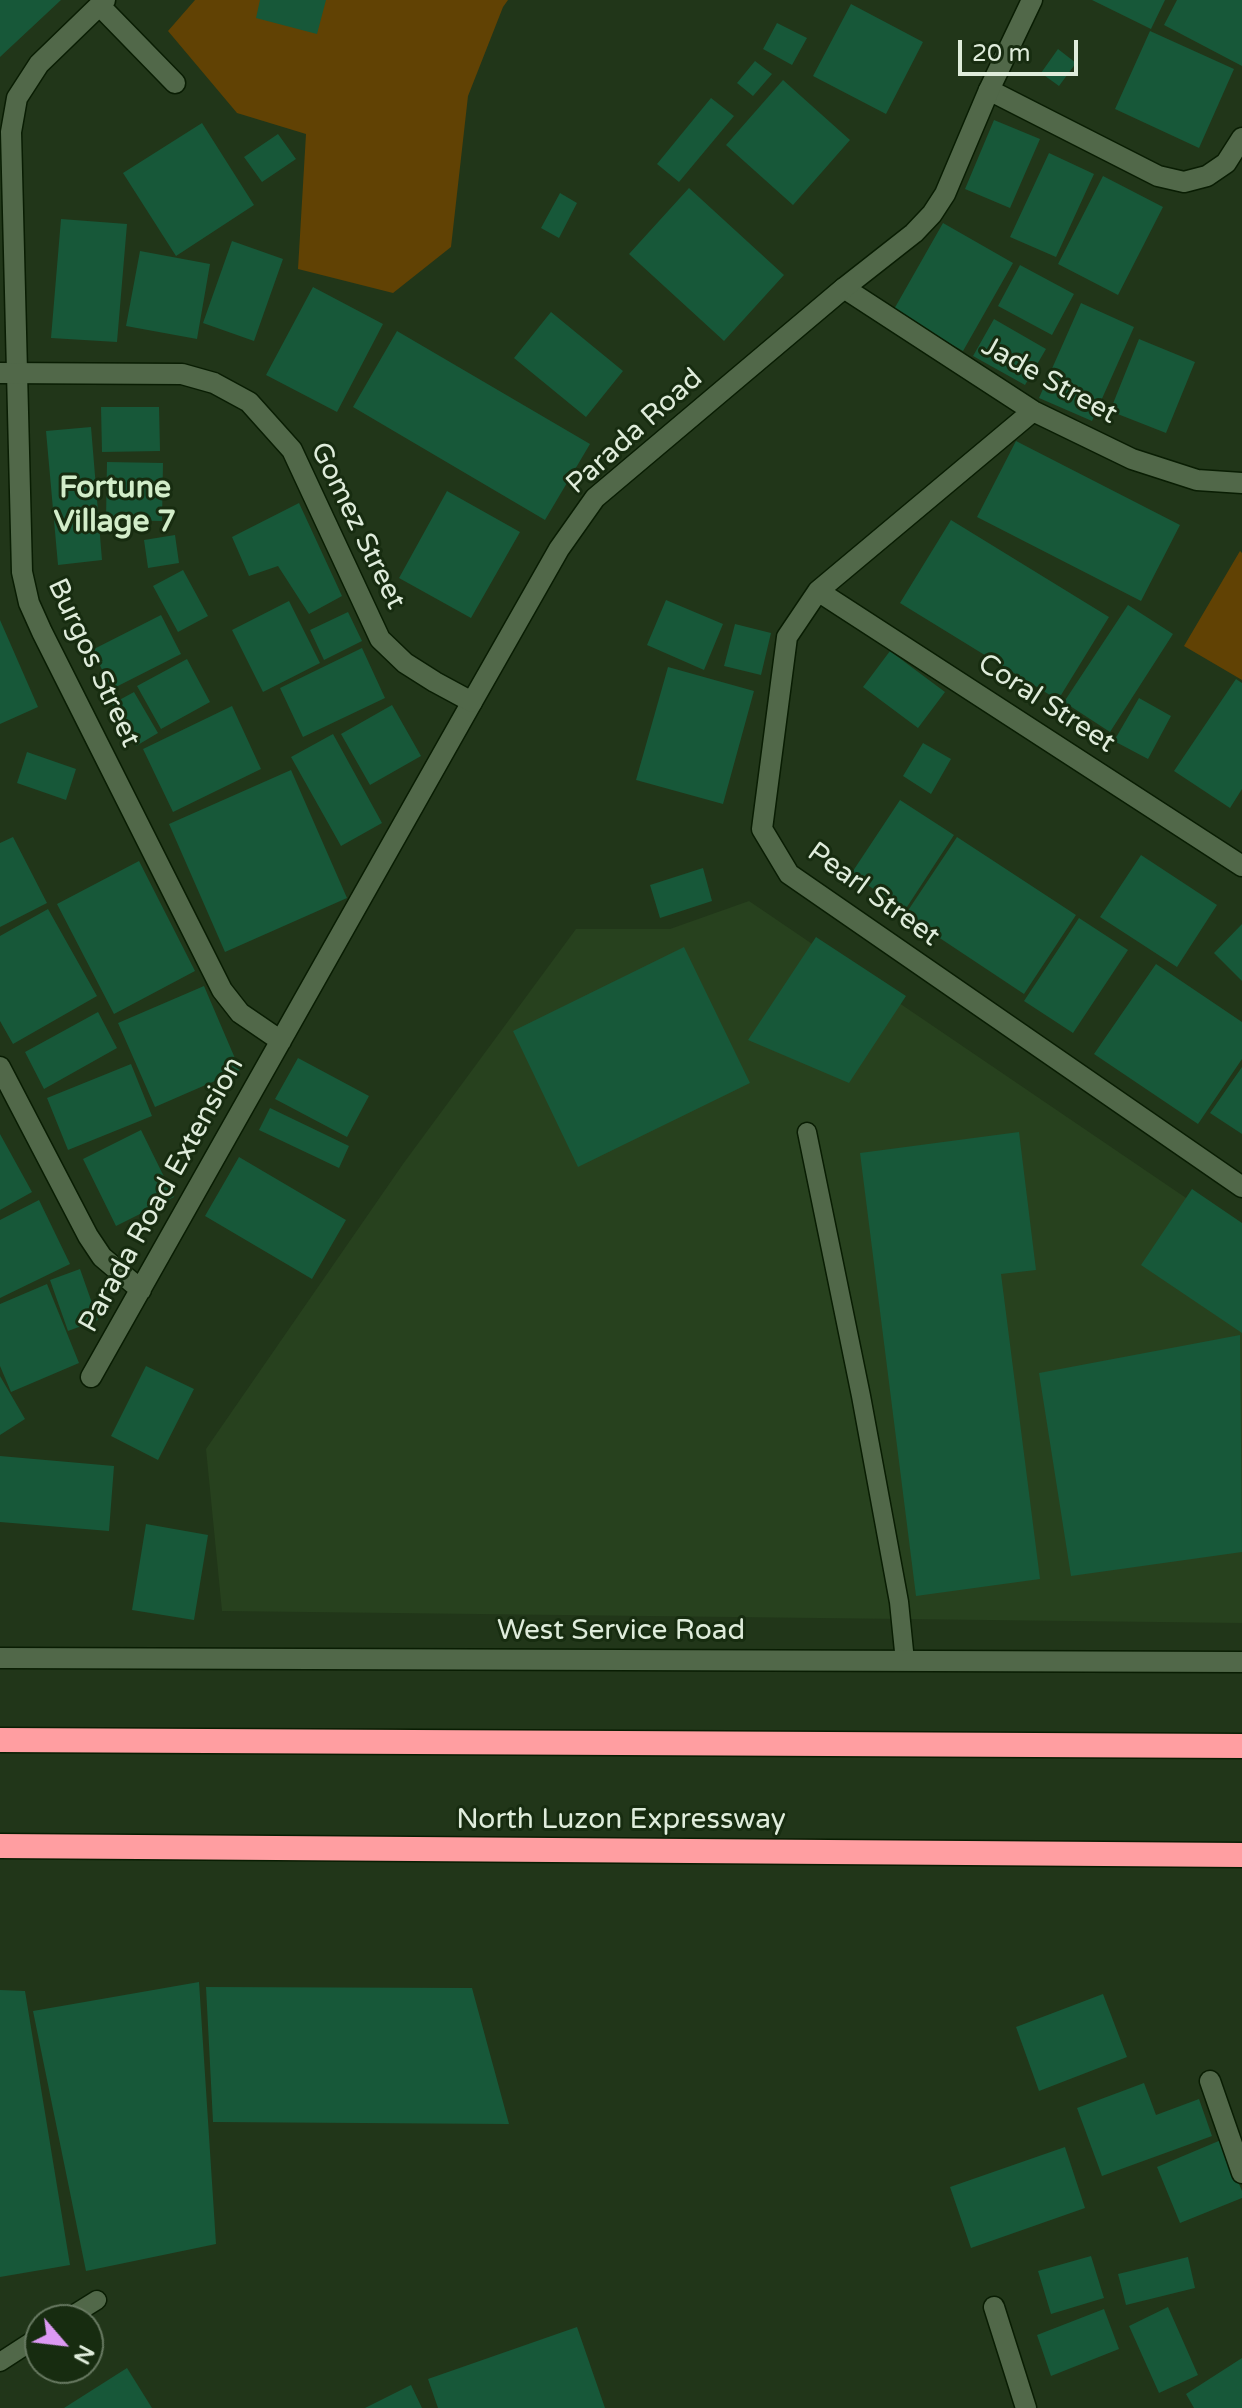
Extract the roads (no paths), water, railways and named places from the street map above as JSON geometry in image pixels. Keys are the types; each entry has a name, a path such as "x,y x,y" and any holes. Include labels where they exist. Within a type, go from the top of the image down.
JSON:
{"highway":[{"path":"0,1740 1242,1746"},
{"name":"North Luzon Expressway","path":"0,1846 1242,1855"}],"street":[{"name":"Parada Road","path":"281,1041 559,549 595,498 844,288 914,233 932,214 945,194 989,90 1032,0"},
{"path":"102,3 175,83"},
{"name":"Burgos Street","path":"102,3 39,64 17,98 11,132 8,374 22,572 29,603 222,990 240,1013 281,1041"},
{"path":"989,90 1158,176 1184,182 1207,176 1226,163 1242,138"},
{"name":"Jade Street","path":"844,288 1033,411 1132,459 1197,480 1242,483"},
{"name":"Gomez Street","path":"8,374 182,374 214,383 249,402 292,450 380,639 405,663 472,702"},
{"name":"Pearl Street","path":"1033,411 818,591 787,637 762,829 789,874 1242,1187"},
{"name":"Coral Street","path":"818,591 1242,866"},
{"name":"Parada Road Extension","path":"91,1377 281,1041"},
{"path":"0,1067 88,1236 102,1257 141,1290"},
{"name":"West Service Road","path":"0,1658 1242,1662"},
{"path":"1210,2081 1242,2173"},
{"path":"994,2307 1026,2408"}],"lane":[{"path":"807,1132 864,1411 899,1602 905,1661"},
{"path":"91,2304 97,2300"},
{"path":"0,2362 24,2346"}],"district":[{"name":"Fortune Village 7","path":"115,506"}]}
